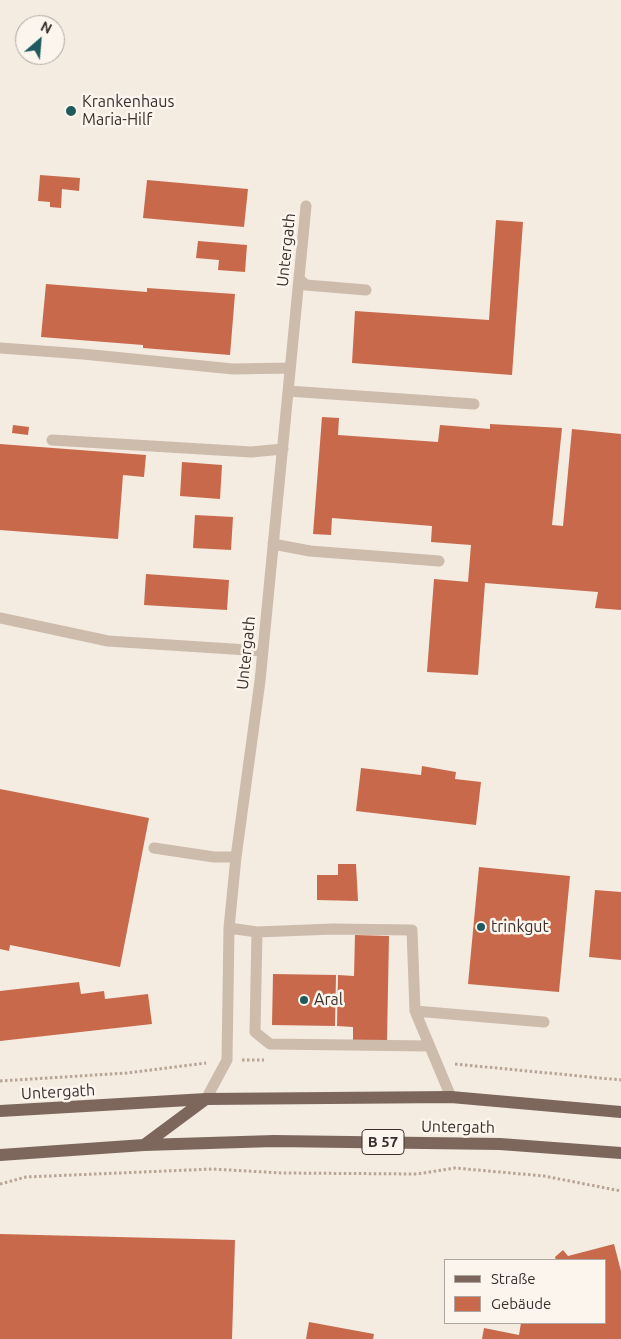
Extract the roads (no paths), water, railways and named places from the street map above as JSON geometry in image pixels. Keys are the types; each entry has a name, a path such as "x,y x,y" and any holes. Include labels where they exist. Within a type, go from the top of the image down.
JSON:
{"main road":[{"name":"Untergath","path":"0,1111 206,1099 451,1097 621,1112"},
{"name":"Untergath","path":"144,1144 206,1099"},
{"name":"Untergath","path":"0,1155 144,1144 303,1141 500,1144 621,1153"}],"lane":[{"name":"Untergath","path":"206,1099 227,1060 229,928 236,857 263,651 306,206"},
{"path":"299,279 306,285 366,290"},
{"path":"0,348 233,369 290,368"},
{"path":"288,391 474,404"},
{"path":"52,440 251,452 282,449"},
{"path":"273,544 310,551 439,561"},
{"path":"0,618 108,641 263,651"},
{"path":"154,848 214,857 236,857"},
{"path":"229,928 257,932 334,929 412,930 415,1011 451,1097"},
{"path":"257,932 255,1032 270,1044 430,1046"},
{"path":"415,1011 544,1022"}],"place":[{"name":"Krankenhaus Maria-Hilf","path":"71,111"},
{"name":"trinkgut","path":"481,927"},
{"name":"Aral","path":"304,1000"}]}
